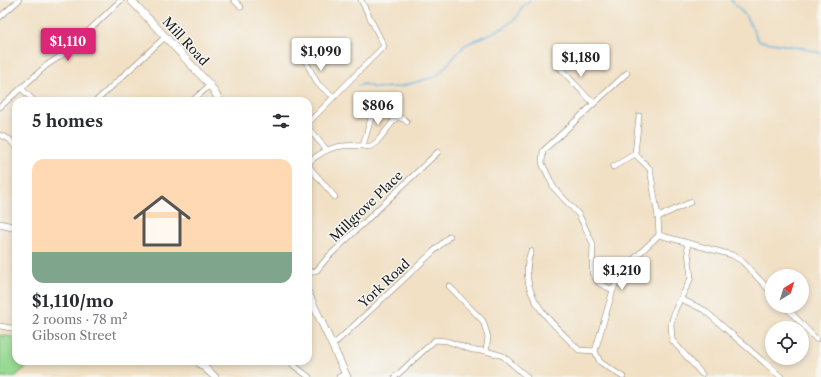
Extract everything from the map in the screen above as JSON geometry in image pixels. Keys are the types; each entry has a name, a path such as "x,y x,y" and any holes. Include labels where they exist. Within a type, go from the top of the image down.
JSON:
{"street":[{"path":"0,18 19,0"},
{"path":"0,108 47,65 65,53 121,0"},
{"name":"Mill Road","path":"131,0 210,85 218,97"},
{"path":"234,0 241,7"},
{"path":"312,119 384,46 361,0"},
{"path":"100,97 165,37"},
{"path":"301,53 318,84 334,96"},
{"path":"556,64 593,103"},
{"path":"613,290 600,284 592,273 593,244 579,215 554,188 542,162 543,151 627,73"},
{"path":"196,97 210,85"},
{"path":"21,88 30,97"},
{"path":"364,146 371,118 377,114 404,119 407,122"},
{"path":"635,154 639,116"},
{"path":"312,160 326,149 350,145 369,147 376,142 396,118"},
{"path":"312,133 326,149"},
{"path":"0,135 9,138 12,142"},
{"name":"Millgrove Place","path":"312,272 321,266 327,258 438,152"},
{"path":"635,154 650,169 658,217 659,236"},
{"path":"613,167 635,154"},
{"path":"312,170 335,197"},
{"path":"658,217 691,202"},
{"path":"0,224 12,227"},
{"name":"York Road","path":"332,346 450,236"},
{"path":"623,377 600,362 595,351 613,290 621,271 659,236"},
{"path":"659,236 732,255 742,261 765,286"},
{"path":"687,243 691,278 675,310 671,324 672,340 702,374"},
{"path":"531,250 528,261 528,282 531,295 540,310 579,350 595,351"},
{"path":"449,286 483,321 488,338 486,351"},
{"path":"681,299 704,310 781,377"},
{"path":"312,302 344,376"},
{"path":"792,313 816,339"},
{"path":"0,326 12,328"},
{"path":"395,377 435,340 447,341 472,350 486,351 503,356 527,377"},
{"path":"202,365 215,377"},
{"path":"293,365 309,377"}],"green space":[{"path":"0,335 12,337 12,365 29,365 14,377 0,377"}],"waterway":[{"path":"358,86 364,84 375,88 399,87 437,76 465,45 505,27 518,16 522,7 530,0"},
{"path":"731,0 745,15 759,41 802,48 821,53"}]}
